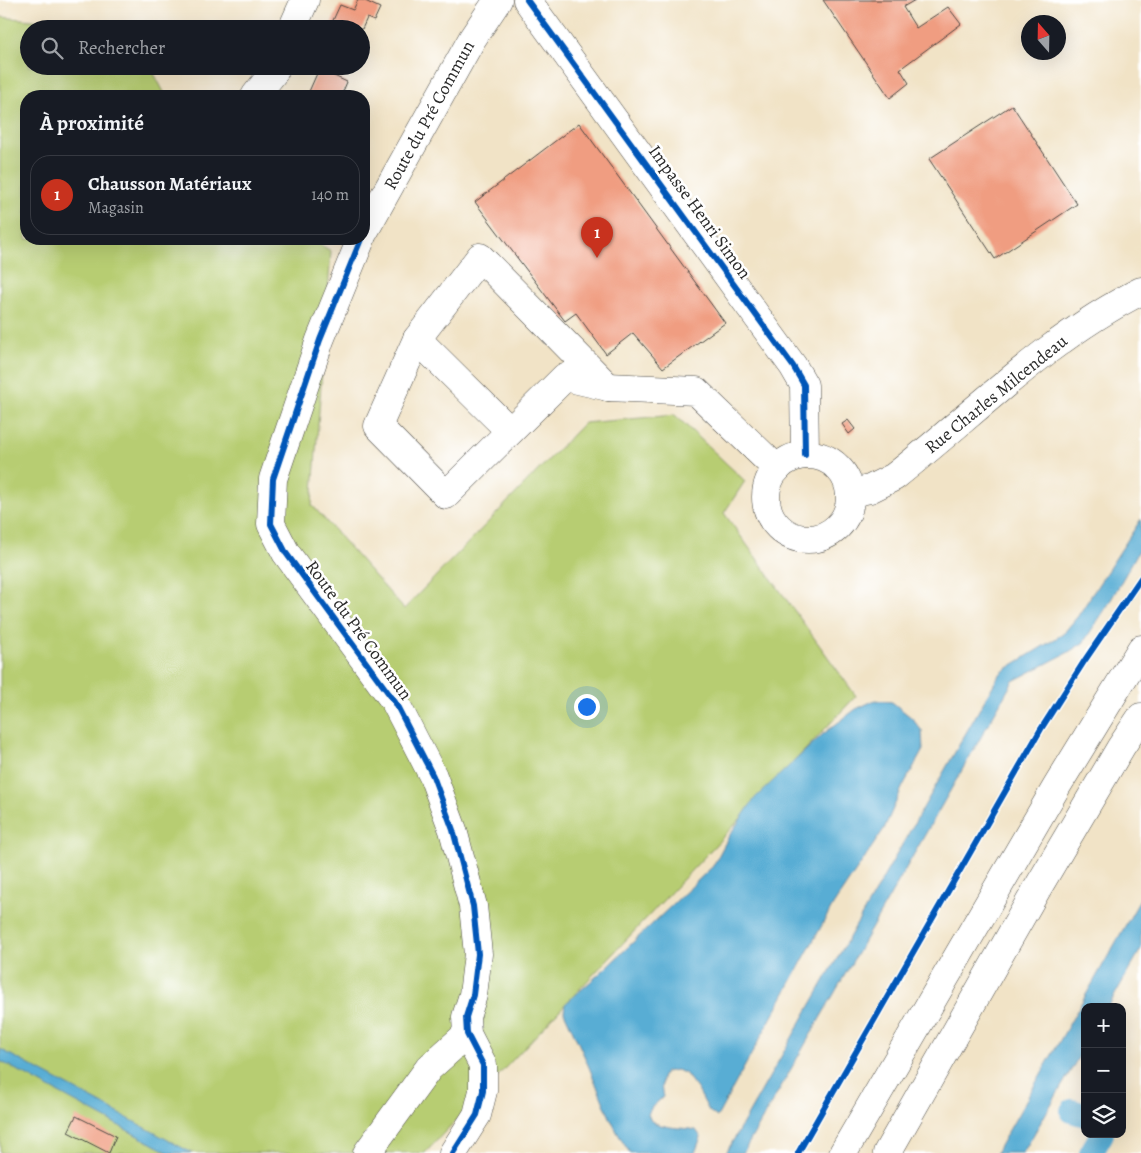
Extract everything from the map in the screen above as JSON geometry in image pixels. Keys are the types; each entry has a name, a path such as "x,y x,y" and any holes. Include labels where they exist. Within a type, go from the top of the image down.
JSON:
{"main road":[{"path":"296,20 304,0"},
{"name":"Route du Pré Commun","path":"370,221 472,38 498,0"},
{"name":"Impasse Henri Simon","path":"527,0 793,366 804,385 805,456"},
{"path":"260,90 272,75"},
{"name":"Route du Pré Commun","path":"359,245 320,340 273,479 271,524 286,553 395,702 433,776 453,830 473,906 478,954 474,995 466,1017 467,1034 482,1065 484,1091 476,1115 453,1153"},
{"path":"608,387 480,257 417,339 378,426 446,495 566,377 608,387 696,391 777,469"},
{"name":"Rue Charles Milcendeau","path":"850,493 870,489 894,477 1054,344 1126,298 1141,291"},
{"path":"417,339 510,431"},
{"path":"799,456 805,456 817,456 833,463 845,476 850,493 849,511 840,526 825,536 808,540 790,536 776,526 767,511 765,493 771,476 783,463 799,456"},
{"path":"843,1153 1057,786 1141,649"},
{"path":"887,1153 1037,889 1121,747 1141,717"},
{"path":"367,1153 429,1068 467,1034"}],"green space":[{"path":"0,17 32,20 20,20 20,75 155,75 163,90 20,90 20,245 321,245 331,251 312,505 404,609 584,423 675,415 745,481 724,513 856,696 425,1153 0,1153"}],"water":[{"path":"1141,519 1141,547 1108,605 1083,643 1013,681 743,1153 726,1153 999,675 1063,634 1078,616"},
{"path":"875,700 892,702 912,718 922,731 923,750 903,786 884,829 833,905 717,1117 709,1111 698,1090 685,1073 676,1070 665,1072 661,1084 663,1097 652,1107 648,1114 651,1121 657,1124 696,1130 701,1137 695,1153 630,1153 608,1114 564,1012 565,1004 607,967 713,866 729,836 755,798 823,734 856,709"},
{"path":"1141,898 1141,949 1110,1003 1081,1003"},
{"path":"1081,1004 1081,1053 1023,1153 996,1153"},
{"path":"0,1049 192,1153 169,1153 0,1061"}],"building":[{"path":"358,0 363,0 380,8 374,21 367,18 366,20 333,20 340,5 353,10"},
{"path":"823,0 915,0 903,7 916,28 948,7 961,24 900,69 909,83 890,98"},
{"path":"316,75 332,75 347,82 344,90 310,90"},
{"path":"1012,105 1077,204 995,259 929,159"},
{"path":"579,123 725,323 663,368 633,333 606,354 576,313 565,321 475,202"},
{"path":"848,420 855,429 849,434 842,424"},
{"path":"76,1116 116,1136 109,1153 68,1132"}],"waterway":[{"path":"1072,1111 1081,1114"},
{"path":"1091,1153 1100,1138"}],"cycle path":[{"path":"527,0 793,366 804,385 805,455"},
{"path":"359,245 320,340 273,479 271,524 286,553 395,702 433,776 453,830 473,906 478,954 473,995 466,1017 467,1034 483,1065 483,1091 477,1115 453,1153"},
{"path":"798,1153 1041,729 1141,578"}],"place":[{"name":"Chausson Matériaux","path":"597,258"}]}
